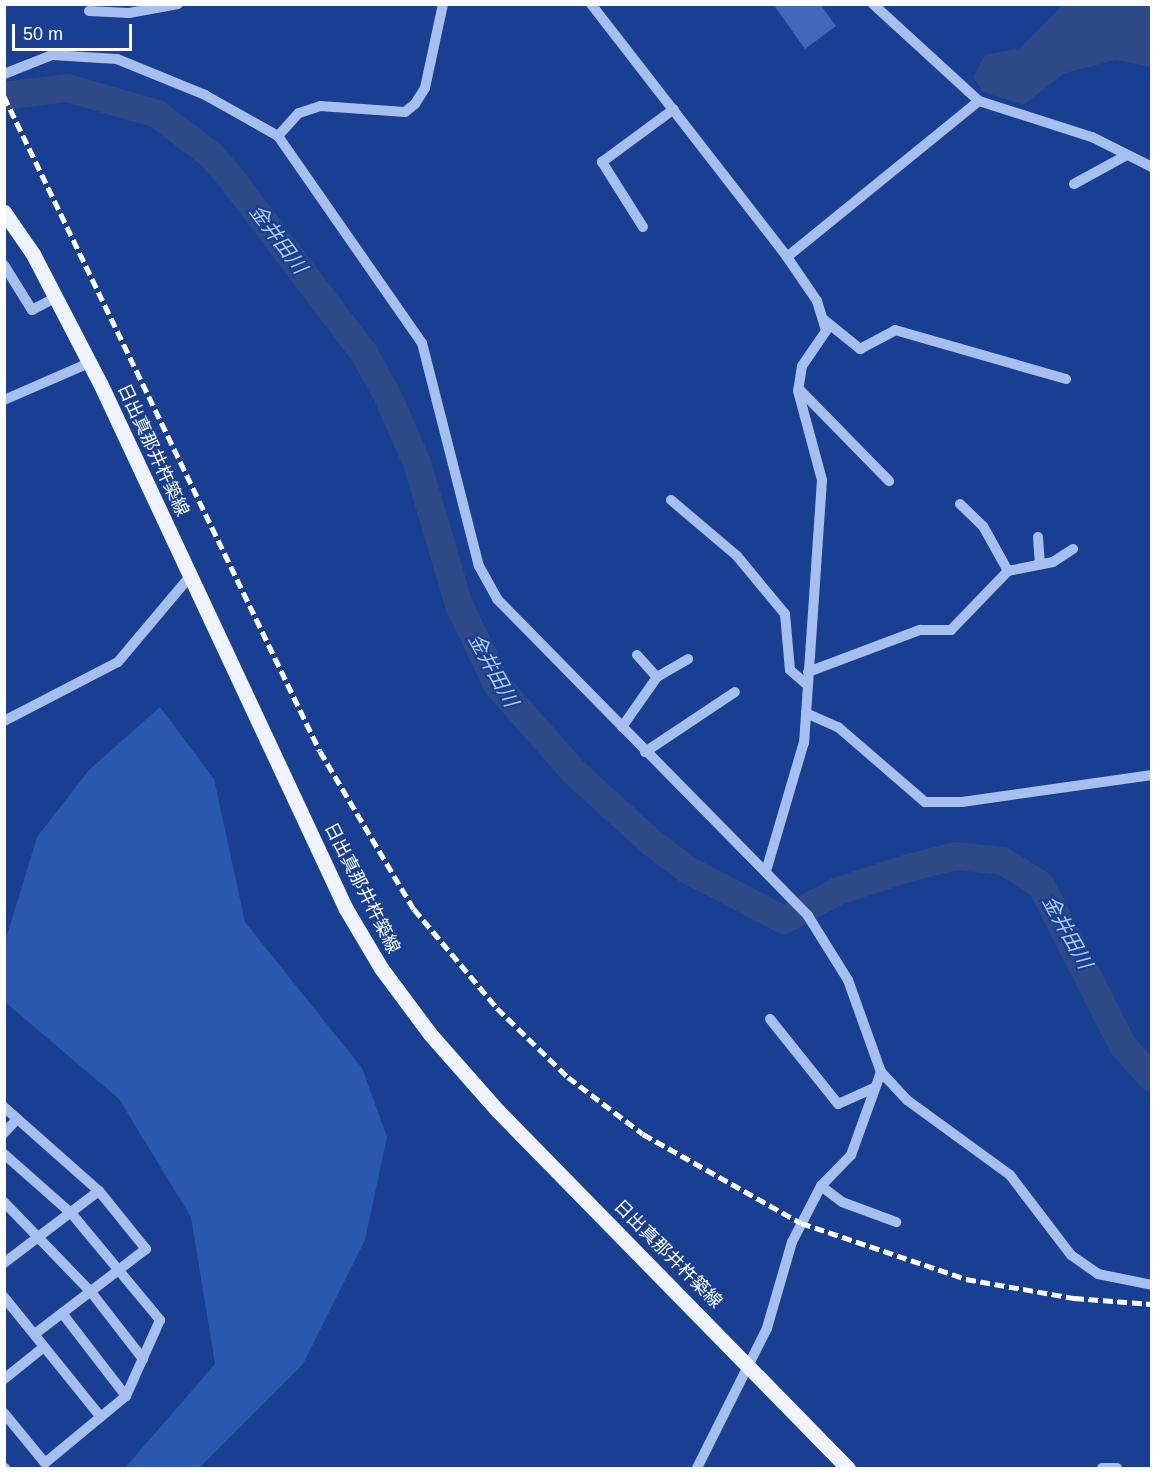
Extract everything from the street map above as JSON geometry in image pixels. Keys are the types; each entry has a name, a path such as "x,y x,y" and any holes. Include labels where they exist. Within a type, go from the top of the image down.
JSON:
{"main road":[{"name":"日出真那井杵築線","path":"4,212 56,298 89,363 191,575 346,909 381,968 430,1034 498,1111 848,1468"}],"street":[{"path":"89,11 129,13 178,4"},
{"path":"278,136 299,113 320,106 405,112 415,104 426,88 443,4"},
{"path":"591,4 787,257 817,301 826,332 802,366 799,388 822,480 804,742 766,871"},
{"path":"873,4 979,100 1092,137 1152,167"},
{"path":"4,74 52,55 117,59 205,95 278,136 422,344 479,566 497,599 808,916 848,980 881,1072 907,1100 1010,1175 1071,1255 1098,1274 1152,1285"},
{"path":"787,257 979,100"},
{"path":"643,226 602,162 674,109"},
{"path":"1074,184 1127,154"},
{"path":"4,265 32,310 56,298"},
{"path":"822,319 860,349 895,330 1066,379"},
{"path":"4,400 89,363"},
{"path":"799,388 889,482"},
{"path":"671,500 737,556 785,614 790,670 807,685"},
{"path":"960,504 983,526 1008,571"},
{"path":"1038,537 1040,564"},
{"path":"808,672 920,630 951,630 1008,571 1040,564 1073,549"},
{"path":"4,721 118,662 191,575"},
{"path":"637,655 657,677"},
{"path":"622,727 657,677 688,659"},
{"path":"645,752 735,692"},
{"path":"806,713 838,727 925,802 962,802 1152,775"},
{"path":"770,1018 838,1104 874,1088"},
{"path":"697,1468 767,1328 779,1271 821,1186 852,1155 881,1072"},
{"path":"4,1107 99,1191 146,1249 35,1334"},
{"path":"4,1133 17,1119"},
{"path":"4,1154 72,1214 122,1269 160,1320 126,1396 45,1463 4,1413"},
{"path":"821,1186 842,1202 896,1222"},
{"path":"7,1258 72,1214 99,1191"},
{"path":"4,1202 41,1236 91,1292 143,1359"},
{"path":"4,1297 101,1417"},
{"path":"62,1313 126,1396"},
{"path":"4,1379 44,1347"},
{"path":"1102,1468 1117,1468"}],"shaded area":[{"path":"1063,5 1151,5 1151,67 1116,60 1065,73 1023,105 983,92 973,77 985,55 1020,48"},
{"path":"160,707 214,779 245,922 362,1068 387,1137 365,1240 303,1364 199,1468 125,1468 215,1364 191,1217 119,1099 5,1002 5,942 37,837 89,770"}],"building":[{"path":"773,4 820,4 836,26 805,49"}],"waterway":[{"name":"金井田川","path":"4,96 67,88 157,114 210,154 234,182 364,353 388,397 417,463 459,605 498,686 574,772 652,843 688,870 784,920 838,891 912,867 956,856 1003,861 1041,885 1123,1046 1152,1078"}],"railway":[{"path":"4,96 320,751 414,909 497,1008 568,1077 643,1134 801,1223 966,1279 1074,1298 1152,1304"}]}
